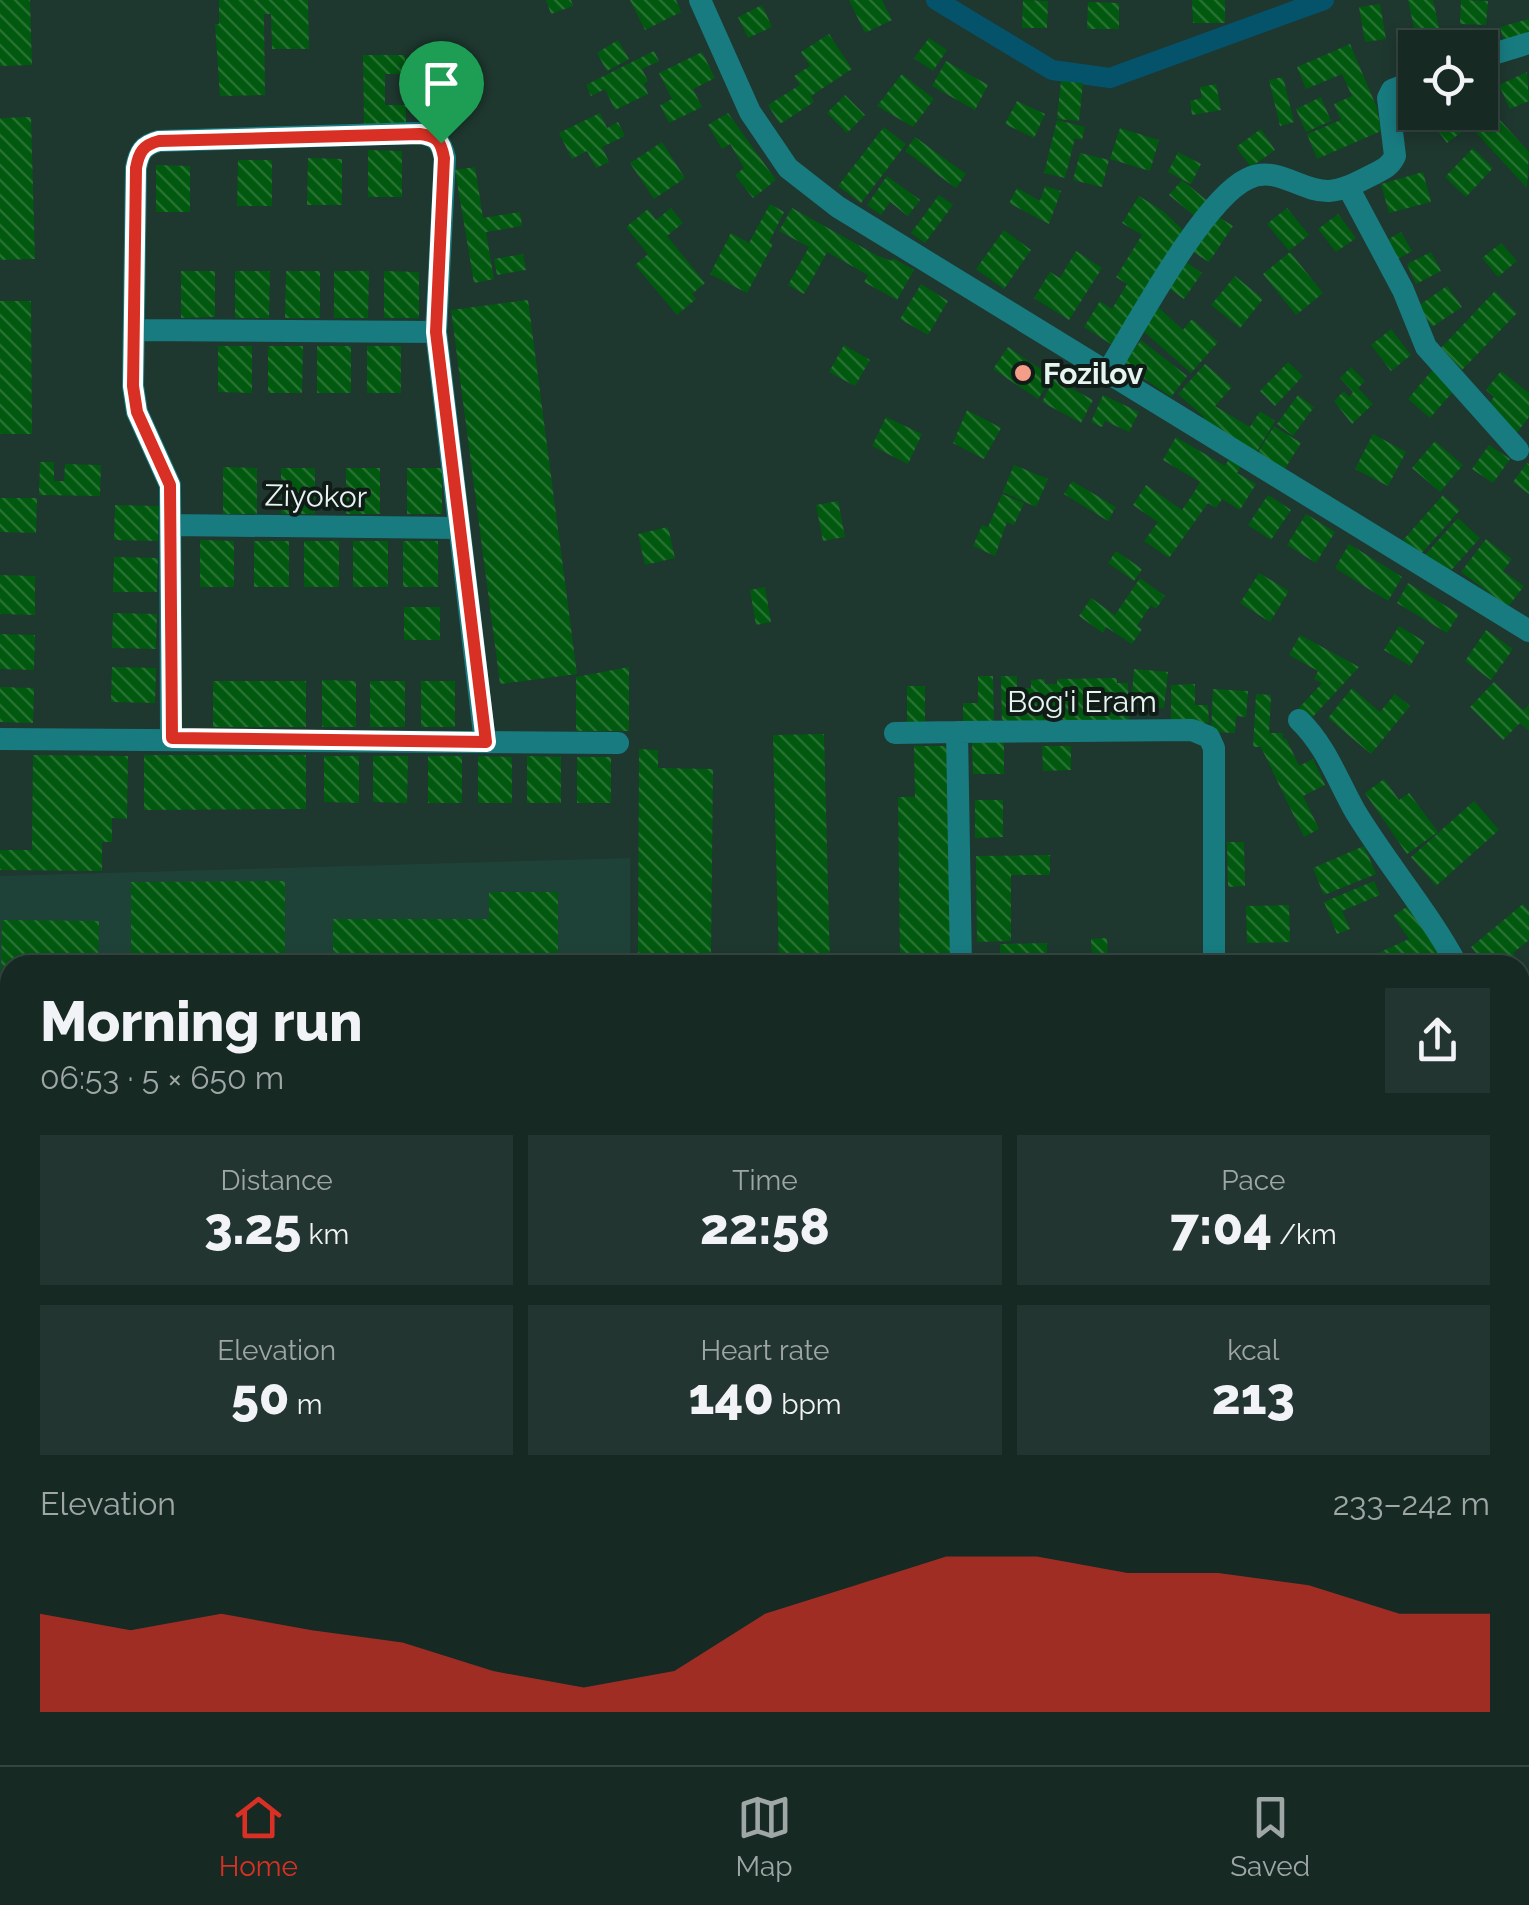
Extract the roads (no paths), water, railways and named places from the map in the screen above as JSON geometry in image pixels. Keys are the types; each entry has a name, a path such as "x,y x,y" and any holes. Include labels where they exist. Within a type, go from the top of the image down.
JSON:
{"street":[{"path":"700,0 750,112 788,168 838,206 1529,631"},
{"path":"1498,53 1529,44"},
{"path":"1108,371 1184,248 1228,192 1250,177 1267,174 1286,176 1309,188 1329,191 1348,187 1392,164 1395,156 1388,98 1398,87"},
{"path":"172,738 170,485 134,398 139,153 148,144 420,134 433,136 441,143 444,158 436,332 486,742"},
{"path":"1348,187 1403,290 1426,347 1518,450"},
{"path":"134,330 436,332"},
{"name":"Ziyokor","path":"171,525 460,528"},
{"path":"1299,720 1319,740 1354,809 1452,955"},
{"name":"Bog'i Eram","path":"957,732 1192,730 1208,736 1214,748 1214,955"},
{"path":"896,733 957,732 961,955"},
{"path":"0,739 618,743"}],"waterway":[{"path":"936,0 1052,70 1110,78 1324,0"}],"place":[{"name":"Fozilov","path":"1023,373"}]}
